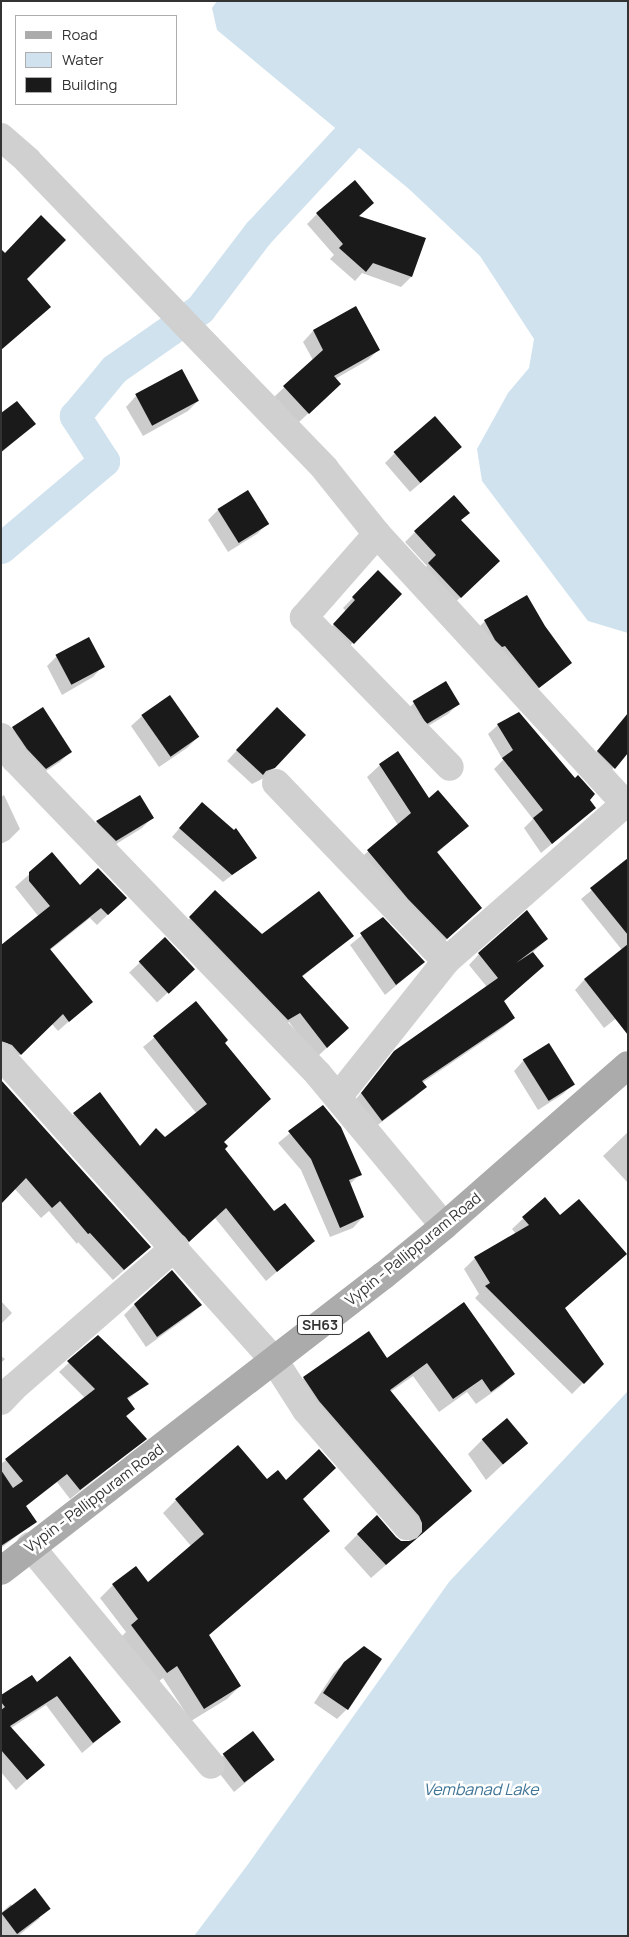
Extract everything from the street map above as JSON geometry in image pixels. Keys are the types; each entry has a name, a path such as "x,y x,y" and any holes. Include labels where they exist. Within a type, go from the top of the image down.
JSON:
{"main road":[{"name":"Vypin - Pallippuram Road","path":"1,1571 30,1546 274,1360 444,1226 628,1065"}],"street":[{"path":"1,137 27,160 325,469 377,534 627,804 446,961 338,1097"},
{"path":"377,534 304,617 450,766"},
{"path":"6,755 338,1097 444,1226"},
{"path":"276,783 446,961"},
{"path":"1,1056 175,1247 274,1360 306,1410 407,1526"},
{"path":"1,1401 13,1388 175,1247"},
{"path":"30,1546 211,1765"}],"water":[{"path":"217,1 628,1 628,633 588,621 482,481 477,449 508,393 529,368 534,339 480,256 409,189 217,30 212,8"},
{"name":"Vembanad Lake","path":"628,1391 628,1936 194,1936 246,1867 449,1582"}],"building":[{"path":"355,180 374,203 359,216 426,238 412,277 373,263 366,272 339,248 343,244 316,213"},
{"path":"41,215 66,240 27,279 51,307 1,350 1,249 5,253"},
{"path":"356,306 380,350 334,376 341,384 309,414 283,386 323,350 313,330"},
{"path":"182,369 199,401 152,426 135,394"},
{"path":"17,401 36,424 1,452 1,413"},
{"path":"435,416 462,447 420,483 393,452"},
{"path":"248,490 269,524 239,543 217,509"},
{"path":"454,495 470,513 461,520 500,561 461,598 428,563 436,555 414,531"},
{"path":"378,570 402,594 354,644 333,624 355,600 352,597"},
{"path":"527,595 545,626 572,663 539,688 505,646 502,647 495,640 484,620"},
{"path":"89,637 105,667 71,685 55,655"},
{"path":"446,681 460,704 426,724 413,701"},
{"path":"170,695 199,737 171,757 141,715"},
{"path":"43,707 72,752 46,769 27,749 12,727"},
{"path":"277,707 306,735 275,768 266,771 263,775 236,750"},
{"path":"519,712 575,778 578,775 595,794 590,800 596,808 552,844 533,818 543,810 502,758 513,750 497,724"},
{"path":"628,713 628,753 615,769 597,751"},
{"path":"398,751 429,798 438,790 469,826 437,852 482,908 447,939 408,899 367,850 411,813 379,764"},
{"path":"140,795 154,818 116,841 96,821"},
{"path":"202,802 234,830 236,828 257,858 232,875 179,828"},
{"path":"52,852 80,885 98,868 127,898 108,915 101,908 50,949 93,1002 69,1022 63,1014 21,1055 12,1045 1,1041 1,945 50,906 29,881 29,872"},
{"path":"628,858 628,935 590,888"},
{"path":"215,890 262,934 319,891 354,936 302,976 349,1028 327,1048 300,1013 288,1020 189,917"},
{"path":"527,910 548,939 516,963 533,952 544,966 504,1001 515,1018 422,1081 427,1087 382,1121 361,1093 394,1051 498,978 478,953"},
{"path":"383,917 425,962 396,985 360,933"},
{"path":"165,937 195,969 169,994 139,962"},
{"path":"628,944 628,1035 584,979"},
{"path":"196,1001 228,1040 225,1043 271,1099 224,1142 228,1146 225,1149 274,1211 285,1203 315,1241 277,1272 226,1208 189,1242 73,1113 100,1092 140,1146 156,1128 165,1137 207,1104 153,1036"},
{"path":"549,1043 575,1085 549,1101 523,1059"},
{"path":"1,1080 151,1247 124,1270 90,1233 88,1234 60,1201 52,1208 26,1178 1,1204"},
{"path":"323,1105 341,1127 362,1175 349,1180 364,1217 340,1228 311,1159 288,1131"},
{"path":"545,1197 560,1215 579,1199 627,1254 565,1308 604,1364 584,1384 485,1286 490,1283 474,1257 529,1225 522,1217"},
{"path":"172,1270 202,1305 157,1337 134,1304"},
{"path":"464,1302 515,1374 491,1392 482,1379 453,1399 427,1363 390,1390 472,1491 386,1565 357,1534 377,1515 401,1541 410,1541 417,1538 422,1532 422,1523 419,1516 319,1401 303,1377 369,1331 387,1358"},
{"path":"98,1335 149,1384 127,1398 135,1409 126,1416 147,1439 80,1490 67,1474 26,1506 37,1522 1,1546 1,1470 13,1488 23,1481 5,1459 95,1389 67,1361"},
{"path":"507,1418 528,1443 503,1464 482,1439"},
{"path":"238,1445 267,1479 278,1470 286,1480 319,1449 336,1468 303,1499 330,1531 209,1635 241,1686 204,1709 177,1666 167,1673 131,1625 138,1619 112,1584 136,1566 148,1582 204,1534 175,1499"},
{"path":"364,1646 382,1659 348,1710 323,1693 344,1662"},
{"path":"70,1656 121,1722 93,1743 57,1696 10,1726 45,1765 27,1780 1,1750 1,1710 5,1707 1,1702 1,1695 32,1675 37,1682"},
{"path":"253,1731 275,1760 244,1783 223,1754"},
{"path":"35,1888 51,1909 17,1934 1,1913"}],"waterway":[{"path":"1,548 104,461 75,416 114,369 200,309 258,233 347,137"}]}
